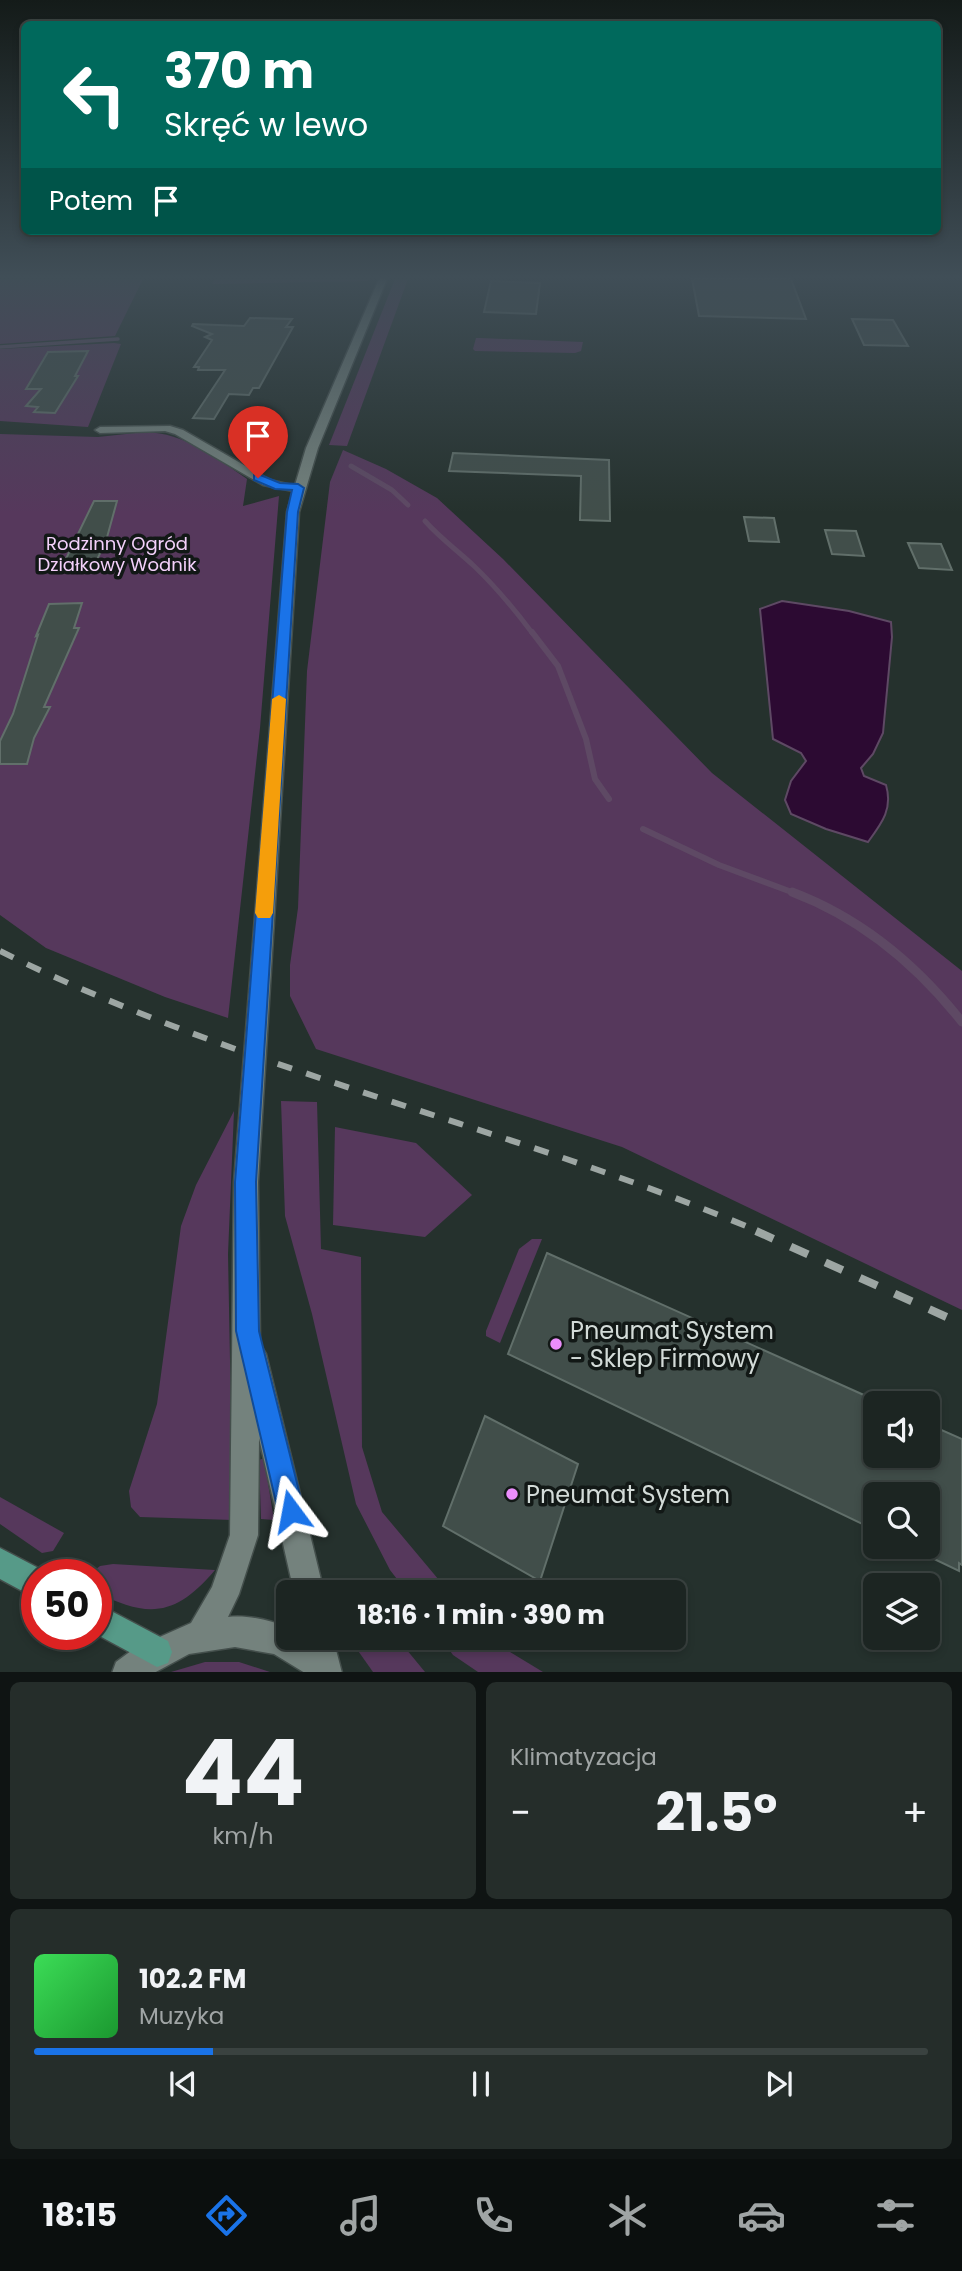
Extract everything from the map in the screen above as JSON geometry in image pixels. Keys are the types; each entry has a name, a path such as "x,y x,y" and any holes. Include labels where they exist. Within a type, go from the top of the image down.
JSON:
{"main road":[{"path":"201,1634 223,1594 244,1535 246,1182 293,512 298,488 350,357"},
{"path":"100,430 166,428 180,432 267,483 298,488"},
{"path":"247,1331 306,1580"},
{"path":"0,1563 21,1575"},
{"path":"112,1627 157,1653"},
{"path":"127,1672 157,1653 201,1634 222,1631 256,1632 323,1659"}],"green space":[{"path":"0,357 116,357 88,427 0,421"},
{"path":"364,357 379,357 347,446 329,445"},
{"name":"Rodzinny Ogród Działkowy Wodnik","path":"160,433 186,442 247,479 243,506 279,496 260,728 228,1018 165,997 46,948 0,915 0,434 98,437"},
{"path":"343,450 386,469 437,498 503,559 712,773 962,971 962,1310 622,1147 316,1049 290,996 290,965 298,908 307,671 330,482"},
{"path":"281,1101 317,1102 321,1249 361,1257 362,1447 382,1512 439,1580 398,1580 356,1504 312,1314 285,1216"},
{"path":"234,1111 228,1254 233,1520 140,1517 131,1507 129,1491 157,1404 181,1226 196,1185"},
{"path":"335,1127 416,1143 472,1195 425,1237 333,1225"},
{"path":"532,1239 542,1239 500,1343 486,1336 486,1331 519,1249"},
{"path":"264,1458 274,1520 261,1519 259,1460"},
{"path":"0,1497 64,1533 53,1551 42,1553 0,1524"},
{"path":"112,1564 215,1570 187,1597 161,1608 147,1609 112,1600"},
{"path":"357,1650 407,1650 425,1672 373,1672"},
{"path":"449,1650 507,1650 543,1672 478,1672"},
{"path":"205,1662 239,1662 270,1672 171,1672"}],"shaded area":[{"path":"782,601 849,611 891,622 883,733 873,754 861,768 864,776 886,785 888,801 882,822 868,842 826,829 791,814 785,800 791,781 806,761 801,753 773,739 760,609"}],"building":[{"path":"45,357 85,357 75,376 78,376 55,413 34,412 38,407 26,406 41,389 26,389"},
{"path":"201,357 276,357 259,388 253,388 249,395 229,394 214,419 193,418 225,370 198,370 199,367 194,367"},
{"path":"453,453 609,460 610,521 580,520 581,476 449,471"},
{"path":"94,501 117,501 106,541 94,566 62,567"},
{"path":"744,517 774,518 779,542 749,541"},
{"path":"825,530 856,531 864,556 832,554"},
{"path":"908,543 941,544 952,570 919,568"},
{"path":"82,603 74,628 79,628 44,707 50,707 34,738 27,764 0,764 0,741 13,714 38,635 36,636 49,604"},
{"path":"547,1253 863,1395 863,1468 940,1468 940,1429 962,1439 962,1565 959,1563 959,1571 934,1559 940,1559 940,1482 863,1482 863,1524 508,1354"},
{"path":"485,1416 578,1464 540,1580 443,1526"}],"waterway":[{"path":"351,466 392,490 408,505"},
{"path":"425,521 490,582 533,634"},
{"path":"532,632 558,666 586,739 595,779 609,799"},
{"path":"643,829 719,865 794,893"},
{"path":"794,893 841,915 886,945 926,981 962,1022"}],"railway":[{"path":"0,951 92,993 186,1031 570,1160 666,1194 760,1232"},
{"path":"756,1231 962,1324"}],"slow traffic":[{"path":"264,913 279,699"}],"place":[{"name":"Pneumat System - Sklep Firmowy","path":"556,1344"},
{"name":"Pneumat System","path":"512,1494"}],"route":[{"path":"258,478 279,486 298,488 293,512 246,1182 247,1331 291,1511"}]}
